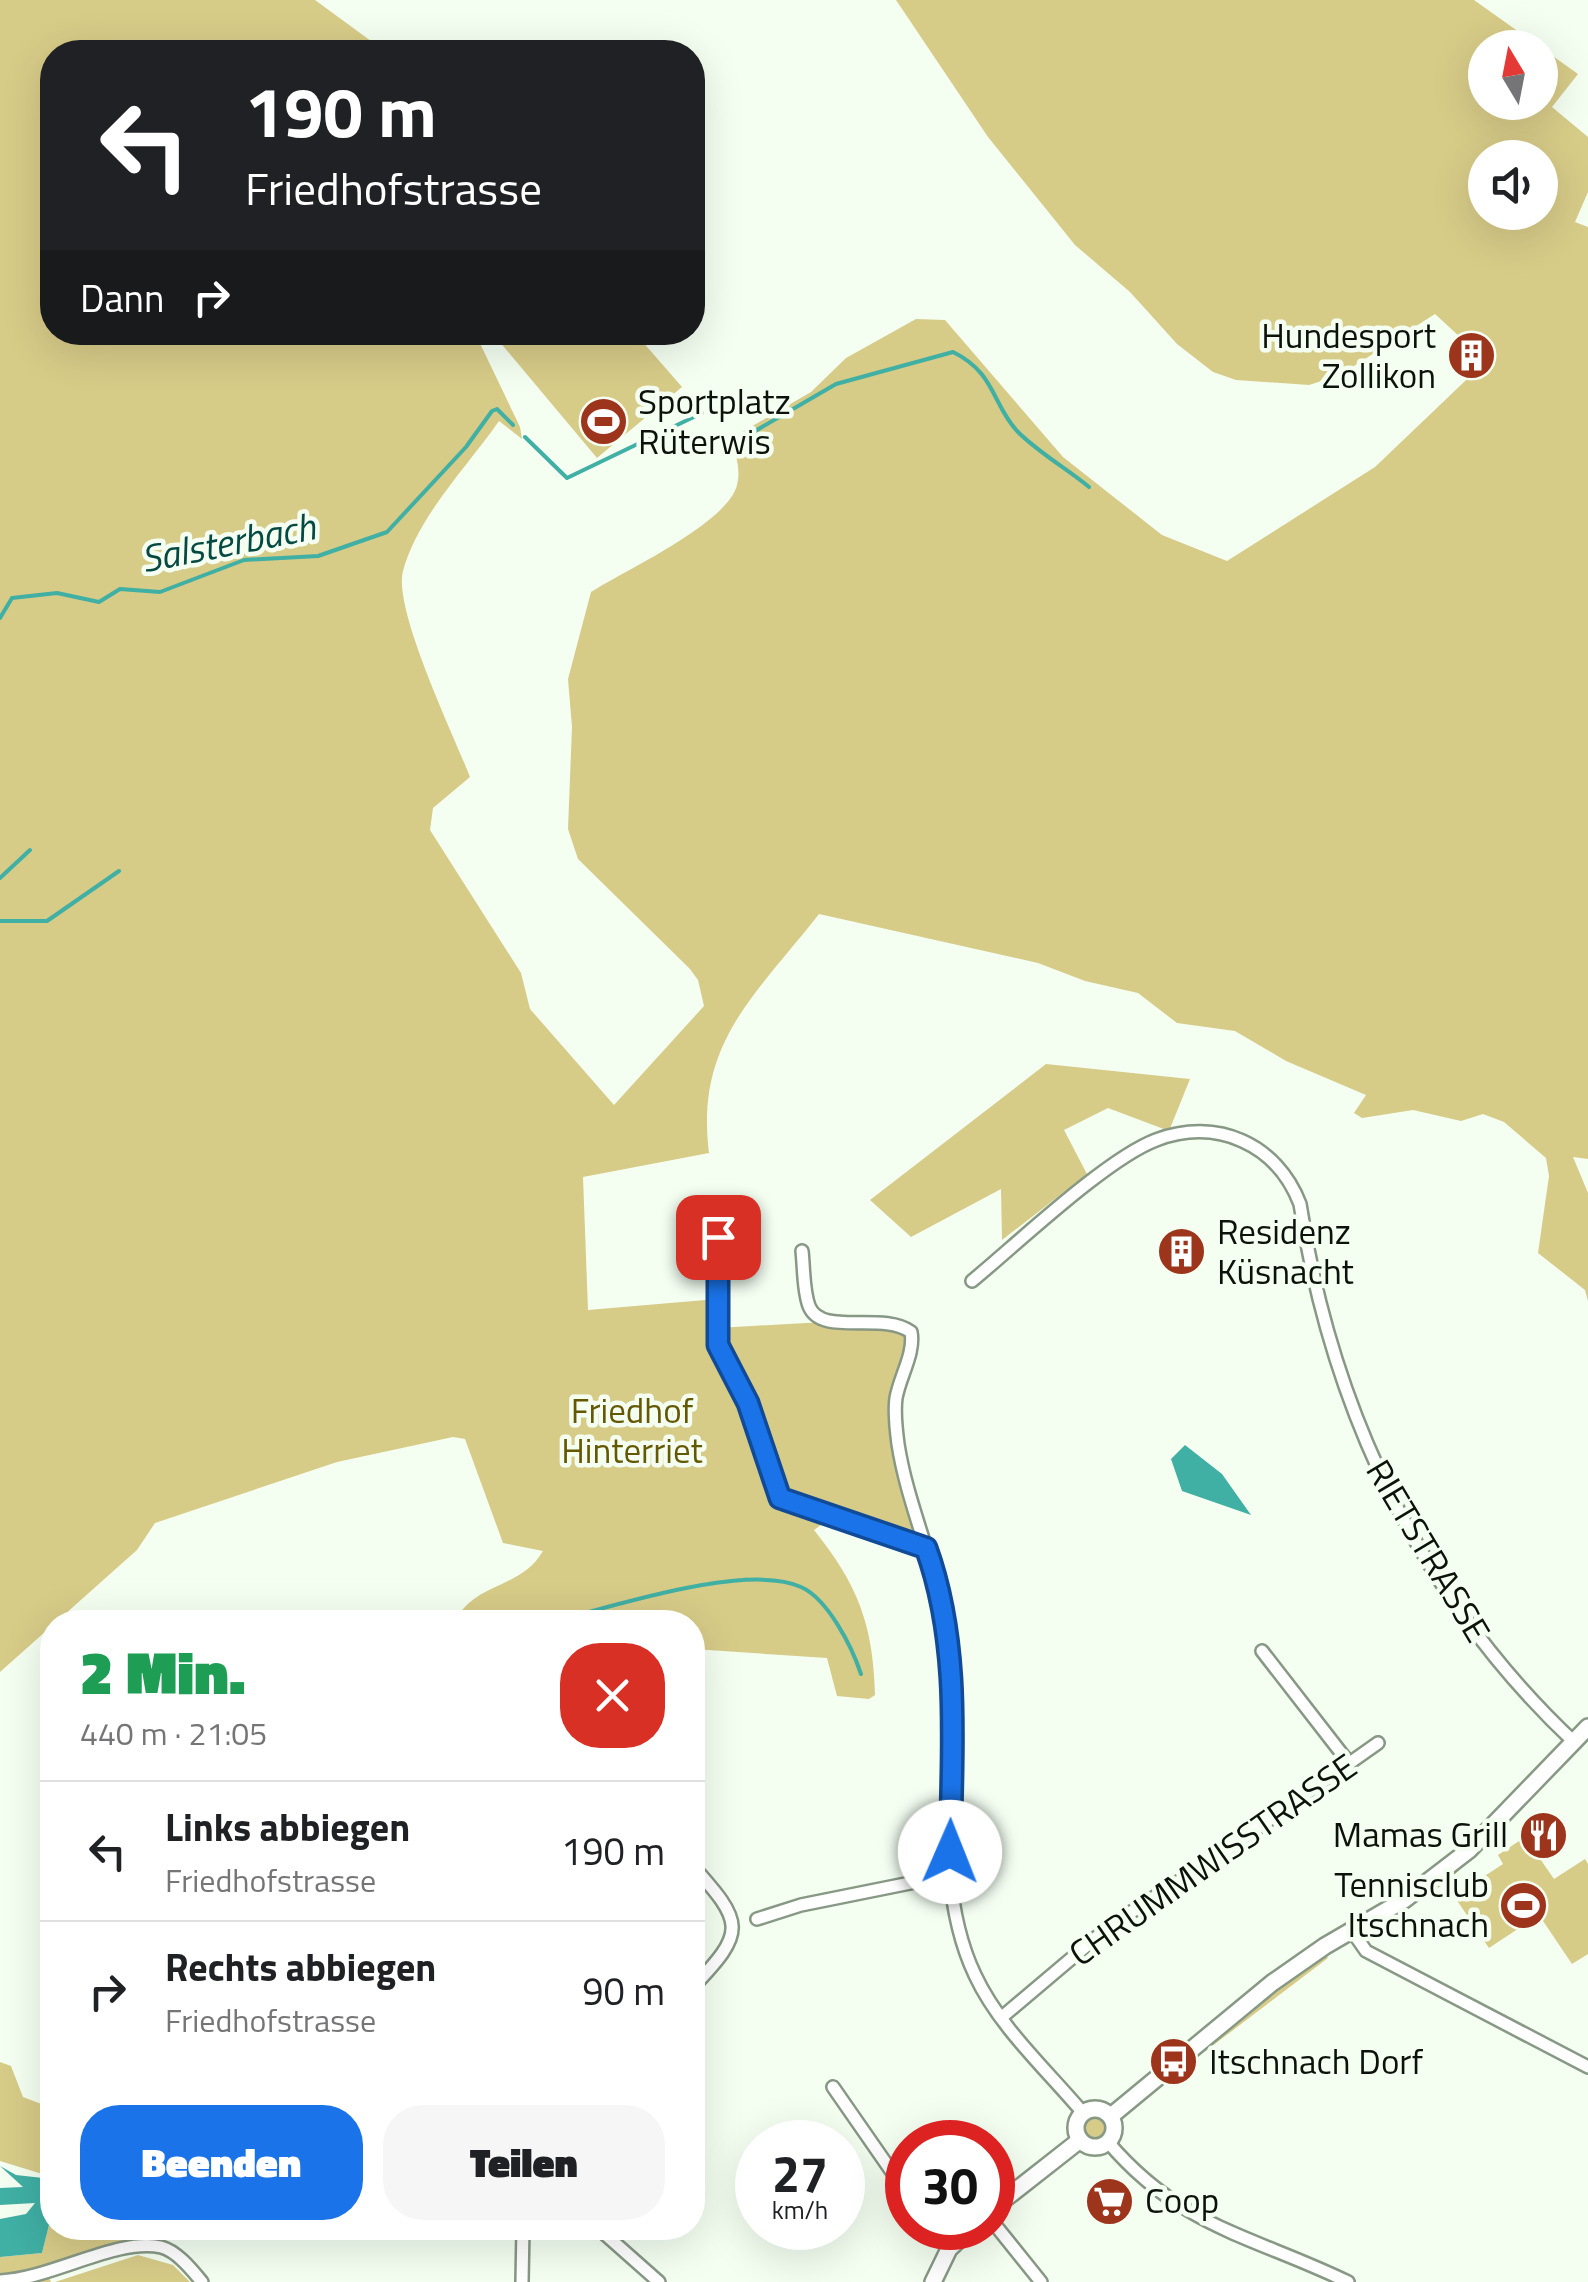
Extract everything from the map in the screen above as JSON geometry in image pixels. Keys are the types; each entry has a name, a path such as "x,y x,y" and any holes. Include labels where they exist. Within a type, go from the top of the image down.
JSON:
{"main road":[{"path":"1111,2116 1272,1983 1404,1900 1469,1850 1588,1727"},
{"path":"1098,2109 1111,2116 1114,2130 1108,2142 1094,2147 1080,2140 1076,2126 1083,2113 1098,2109"},
{"path":"1015,2192 1080,2140"},
{"path":"933,2282 949,2250"}],"street":[{"name":"RIETSTRASSE","path":"972,1282 1113,1166 1154,1141 1200,1132 1221,1134 1269,1156 1292,1184 1300,1204 1328,1338 1383,1488 1477,1638 1574,1742"},
{"path":"719,1216 718,1345 748,1403 776,1492 792,1505 926,1548"},
{"path":"802,1251 809,1306 816,1316 834,1324 890,1321 911,1332 913,1343 895,1402 898,1446 938,1580 952,1698 950,1875 958,1922 975,1976 1002,2017 1083,2113"},
{"path":"1262,1651 1349,1764"},
{"name":"CHRUMMWISSTRASSE","path":"1002,2017 1110,1925 1211,1862 1378,1743"},
{"path":"757,1919 801,1905 950,1875"},
{"path":"705,1881 729,1909 734,1928 730,1946 705,1974"},
{"path":"1352,1931 1366,1951 1588,2067"},
{"path":"833,2087 885,2162"},
{"path":"1108,2142 1153,2189 1187,2213 1348,2282"},
{"path":"522,2282 523,2240"},
{"path":"612,2240 659,2282"},
{"path":"0,2281 49,2275 142,2245 172,2252 202,2282"},
{"path":"1015,2249 1042,2282"}],"green space":[{"name":"Friedhof Hinterriet","path":"0,0 315,0 370,40 40,40 40,345 481,345 522,439 499,421 432,511 403,571 402,589 416,642 470,777 433,808 430,830 521,973 530,1009 614,1105 704,1006 698,980 690,969 578,859 568,829 572,727 568,679 591,592 696,530 729,500 738,473 730,439 811,392 846,358 916,319 945,320 1063,457 1162,535 1227,561 1375,467 1486,361 1435,314 1340,375 1309,385 1236,380 1213,372 1177,344 1130,292 1075,245 988,137 896,0 1474,0 1516,30 1468,30 1468,120 1558,120 1558,112 1588,137 1588,192 1575,222 1588,227 1588,1159 1573,1157 1588,1193 1588,1301 1585,1290 1538,1253 1549,1176 1546,1158 1504,1122 1483,1114 1461,1121 1413,1110 1362,1118 1354,1113 1366,1095 1286,1061 1235,1031 1177,1023 1138,993 1085,981 1038,963 819,914 753,996 721,1050 711,1080 707,1114 709,1153 583,1177 588,1310 717,1299 717,1328 859,1320 911,1332 902,1370 898,1446 926,1547 822,1515 825,1522 814,1530 842,1569 860,1606 871,1647 875,1695 869,1699 837,1696 827,1658 705,1650 705,1610 462,1610 486,1591 523,1573 543,1551 503,1543 465,1439 453,1437 337,1462 155,1523 137,1550 70,1610 40,1610 40,1636 0,1672"},
{"path":"1558,60 1578,74 1558,99"},
{"name":"Sportplatz Rüterwis","path":"502,345 645,345 682,387 597,458"},
{"path":"1046,1064 1190,1079 1169,1131 1108,1108 1064,1130 1087,1174 1002,1240 1001,1189 911,1237 870,1200"},
{"path":"1521,1810 1447,1882 1370,1933 1439,1883"},
{"name":"Tennisclub Itschnach","path":"1525,1837 1554,1879 1585,1859 1588,1864 1588,1954 1572,1964 1539,1915 1489,1948 1454,1896 1503,1864 1498,1855"},
{"path":"1326,1955 1328,1958 1203,2053 1260,2003"},
{"path":"0,2062 11,2066 23,2097 40,2103 40,2173 0,2161"},
{"path":"1095,2116 1107,2128 1095,2140 1083,2128"},
{"path":"45,2240 134,2240 46,2269 51,2282 0,2282 0,2257 42,2253"},
{"path":"138,2255 173,2265 190,2282 55,2282"}],"water":[{"path":"1185,1445 1222,1474 1251,1515 1182,1491 1171,1459"},
{"path":"0,2166 16,2175 40,2178 40,2240 45,2240 42,2253 0,2257 0,2219 26,2214 35,2203 0,2205 0,2188 23,2187"}],"waterway":[{"path":"738,441 836,384 953,352 986,379 1018,432 1089,487"},
{"name":"Salsterbach","path":"0,618 12,598 57,593 99,602 120,589 160,592 244,560 318,556 387,532 466,447 492,411 497,409 513,425"},
{"path":"525,437 567,478 702,413"},
{"path":"0,878 30,850"},
{"path":"0,921 47,921 119,871"},
{"path":"597,1610 714,1583 777,1581 801,1587 820,1602 845,1638 861,1674"}],"place":[{"name":"Hundesport Zollikon","path":"1471,356"},
{"name":"Sportplatz Rüterwis","path":"603,422"},
{"name":"Residenz Küsnacht","path":"1182,1252"},
{"name":"Mamas Grill","path":"1543,1835"},
{"name":"Tennisclub Itschnach","path":"1524,1905"},
{"name":"Itschnach Dorf","path":"1174,2062"},
{"name":"Coop","path":"1110,2201"}],"route":[{"path":"718,1237 718,1345 748,1403 780,1498 926,1548 938,1580 952,1698 950,1852"}]}
